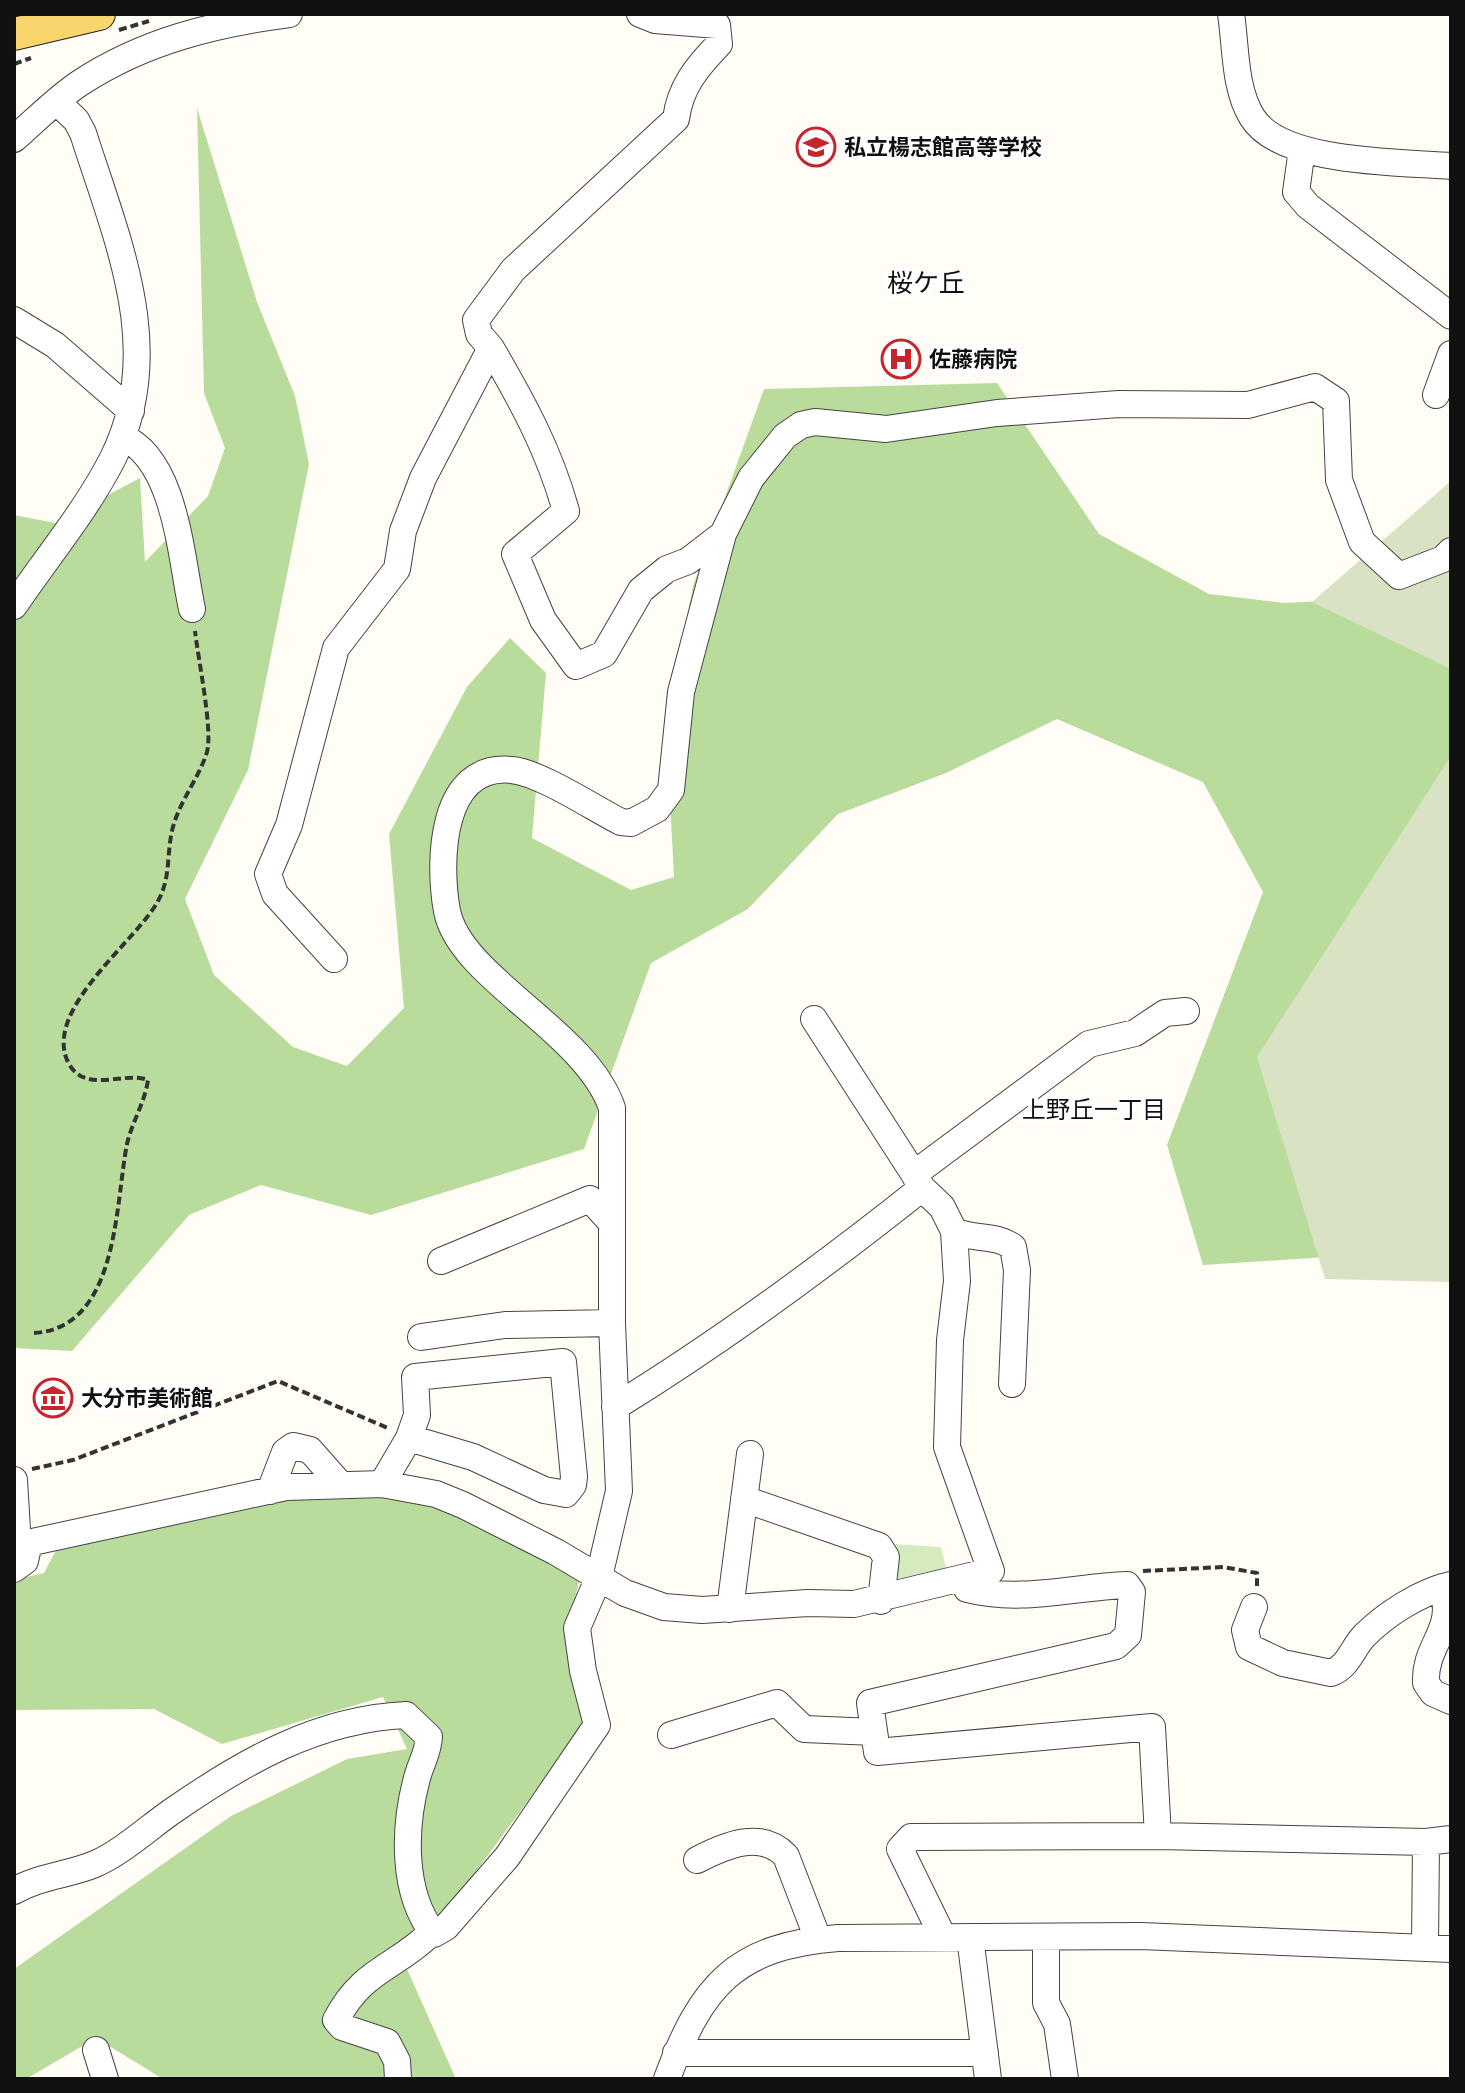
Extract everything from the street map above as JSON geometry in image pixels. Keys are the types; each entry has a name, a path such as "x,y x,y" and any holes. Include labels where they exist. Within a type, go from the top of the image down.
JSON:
{"main road":[{"path":"14,34 99,14"}],"street":[{"path":"14,139 86,80 175,36 289,14"},
{"path":"640,14 655,20 717,25 719,44 694,70 678,101 676,119 513,270 476,320 479,334 491,348 534,421 553,464 566,511 515,554 543,620 576,666 604,654 641,590 667,569 688,561 723,534"},
{"path":"1231,14 1242,95 1253,119 1274,136 1302,149 1335,157 1451,166"},
{"path":"14,606 90,498 122,437 131,411 139,353 134,302 83,133 76,120 57,102"},
{"path":"1302,149 1296,192 1308,206 1451,316"},
{"path":"14,320 55,345 131,411"},
{"path":"334,959 275,894 268,874 289,825 336,648 397,569 403,531 423,478 491,348"},
{"path":"1436,395 1451,354"},
{"path":"398,2079 397,2061 387,2042 342,2027 336,2020 346,2001 370,1974 390,1965 432,1932 446,1927 507,1857 597,1725 583,1671 577,1628 599,1577 619,1491 612,1323 612,1108 601,1081 536,1012 493,977 453,931 447,911 445,876 448,816 463,786 493,771 512,770 528,774 621,822 631,823 657,809 671,790 685,671 723,534 751,478 785,436 801,425 815,422 886,429 997,413 1104,405 1248,405 1315,387 1336,401 1339,480 1362,542 1399,576 1443,559 1451,551"},
{"path":"122,437 139,444 159,473 168,497 192,609"},
{"path":"615,1407 738,1326 1089,1044 1135,1033 1165,1013 1186,1011"},
{"path":"21,1475 19,1551 270,1491 340,1484 382,1484 436,1494 463,1505 651,1605 730,1609 881,1601 991,1571 947,1447 950,1340 957,1281 954,1231 942,1207 918,1181 814,1019"},
{"path":"441,1261 590,1199 611,1222"},
{"path":"954,1231 973,1238 1003,1239 1013,1247 1017,1270 1012,1384"},
{"path":"421,1337 505,1325 612,1323"},
{"path":"382,1484 409,1438 417,1415 415,1377 563,1362 574,1477 573,1485 566,1494 544,1490 473,1457 409,1438"},
{"path":"270,1491 285,1452 293,1446 310,1450 340,1484"},
{"path":"730,1609 750,1454"},
{"path":"744,1499 879,1546 886,1557 881,1601"},
{"path":"963,1580 967,1589 1009,1597 1127,1585 1132,1592 1128,1635 1116,1646 870,1703 877,1752 1152,1727 1158,1836"},
{"path":"1254,1607 1245,1630 1249,1647 1283,1663 1331,1673 1345,1664 1366,1634 1400,1608 1446,1586 1448,1613 1429,1662 1426,1683 1433,1693 1451,1701"},
{"path":"671,1735 777,1703 804,1729 874,1732"},
{"path":"14,1891 30,1882 96,1864 211,1784 279,1745 373,1716 406,1715 429,1737 428,1755 417,1775 409,1821 408,1868 426,1924 432,1932"},
{"path":"943,1937 900,1849 911,1837 1158,1836 1438,1840 1425,1946"},
{"path":"697,1860 737,1842 767,1843 778,1848 786,1856 818,1939"},
{"path":"667,2079 689,2021 723,1979 762,1954 818,1939 1141,1936 1451,1949"},
{"path":"970,1937 988,2079"},
{"path":"1046,1939 1046,2003 1057,2024 1065,2079"},
{"path":"96,2050 105,2079"},
{"path":"676,2053 985,2053"}],"path":[{"path":"34,1333 65,1326 81,1310 108,1262 119,1216 127,1144 148,1080 94,1081 83,1076 68,1062 65,1039 71,1015 85,993 158,902 169,872 174,825 208,749 192,609"},
{"path":"21,1475 73,1460 278,1381 409,1438"}],"green space":[{"path":"197,108 257,302 295,396 309,464 248,770 185,899 214,975 293,1047 347,1066 404,1008 389,834 467,687 510,638 546,673 532,838 631,890 674,877 666,727 693,586 764,389 997,383 1099,534 1209,594 1284,603 1451,594 1451,1163 1358,1255 1203,1265 1167,1145 1263,892 1203,782 1057,719 946,773 838,814 748,909 651,963 584,1149 371,1215 261,1185 189,1215 72,1351 14,1348 14,515 55,523 140,478 145,562 208,496 225,448 204,393"},
{"path":"1451,481 1451,669 1312,602"},
{"path":"1451,756 1451,1282 1325,1279 1257,1057"},
{"path":"382,1492 453,1510 580,1577 567,1635 585,1713 584,1741 536,1790 441,1919 399,1951 456,2079 163,2079 96,2038 26,2079 14,2079 14,1969 231,1816 347,1759 407,1749 383,1697 222,1744 154,1709 14,1710 14,1580 44,1573 57,1548 288,1496"},
{"path":"892,1544 941,1547 946,1568 892,1580"}],"place":[{"name":"私立楊志館高等学校","path":"816,147"},
{"name":"佐藤病院","path":"901,359"},
{"name":"大分市美術館","path":"53,1398"}],"district":[{"name":"桜ケ丘","path":"926,283"},
{"name":"上野丘一丁目","path":"1094,1110"}]}
